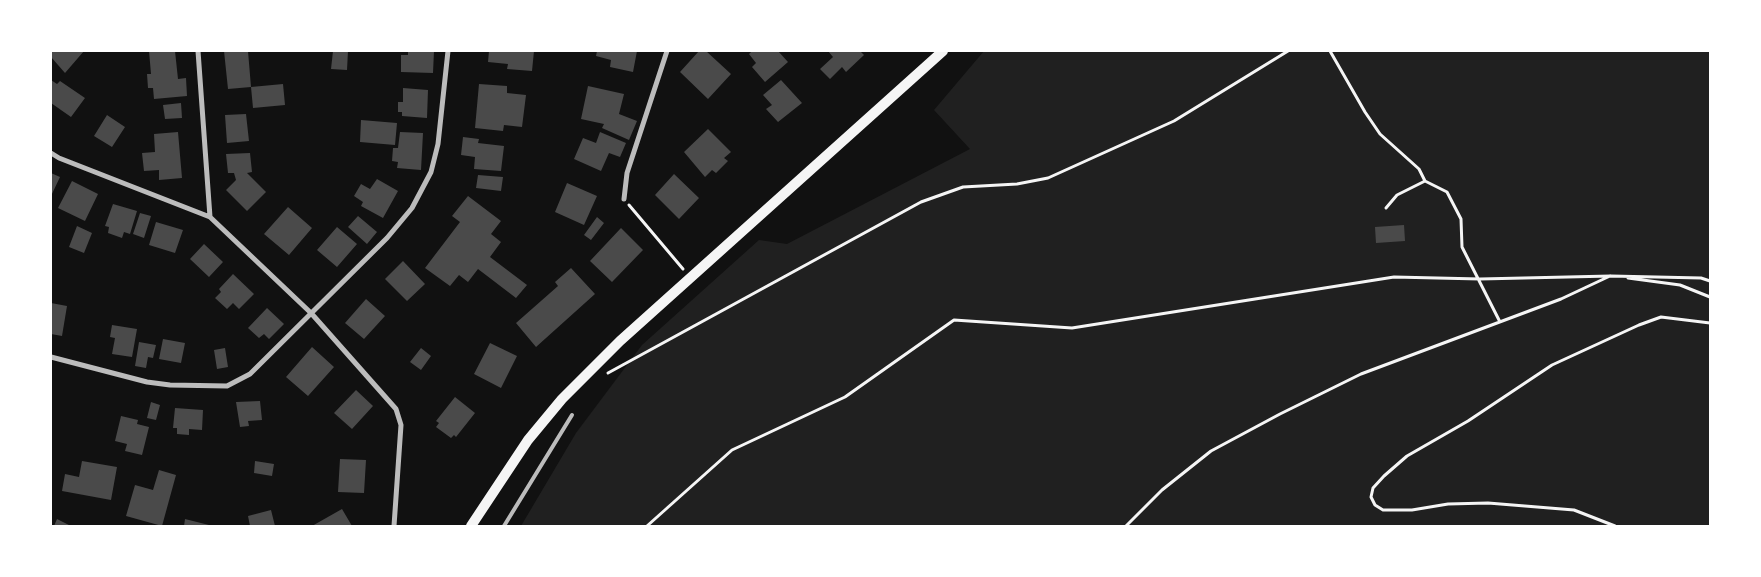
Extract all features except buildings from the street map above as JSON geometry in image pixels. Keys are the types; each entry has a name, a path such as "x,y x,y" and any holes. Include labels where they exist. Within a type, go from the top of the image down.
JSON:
{"main road":[{"path":"471,526 528,440 562,399 689,276 943,51"}],"street":[{"path":"198,51 210,217"},
{"path":"51,357 148,382 192,387 227,386 250,374 388,238 412,208 430,172 438,144 448,51"},
{"path":"624,199 627,173 667,51"},
{"path":"51,153 59,158 210,217 311,313 396,409 401,425 394,526"}],"lane":[{"path":"504,526 572,414"}],"path":[{"path":"602,377 921,202 963,187 1017,184 1048,178 1174,121 1288,51"},
{"path":"1330,51 1380,134 1419,168 1425,181 1447,192 1461,219 1462,247 1480,279 1500,322"},
{"path":"1386,208 1397,195 1425,181"},
{"path":"624,199 689,276"},
{"path":"647,526 732,450 845,397 954,320 1072,328 1394,277 1480,279 1611,276 1701,278 1710,281"},
{"path":"1126,526 1162,490 1211,450 1361,374 1561,299 1611,276 1680,285 1710,297"},
{"path":"1615,526 1574,510 1488,503 1448,504 1412,510 1383,510 1376,505 1371,497 1373,488 1407,456 1468,421 1552,365 1661,317 1710,322"}],"shaded area":[{"path":"984,51 1710,51 1710,526 521,526 576,433 642,345 759,240 787,244 970,149 934,110"}]}
